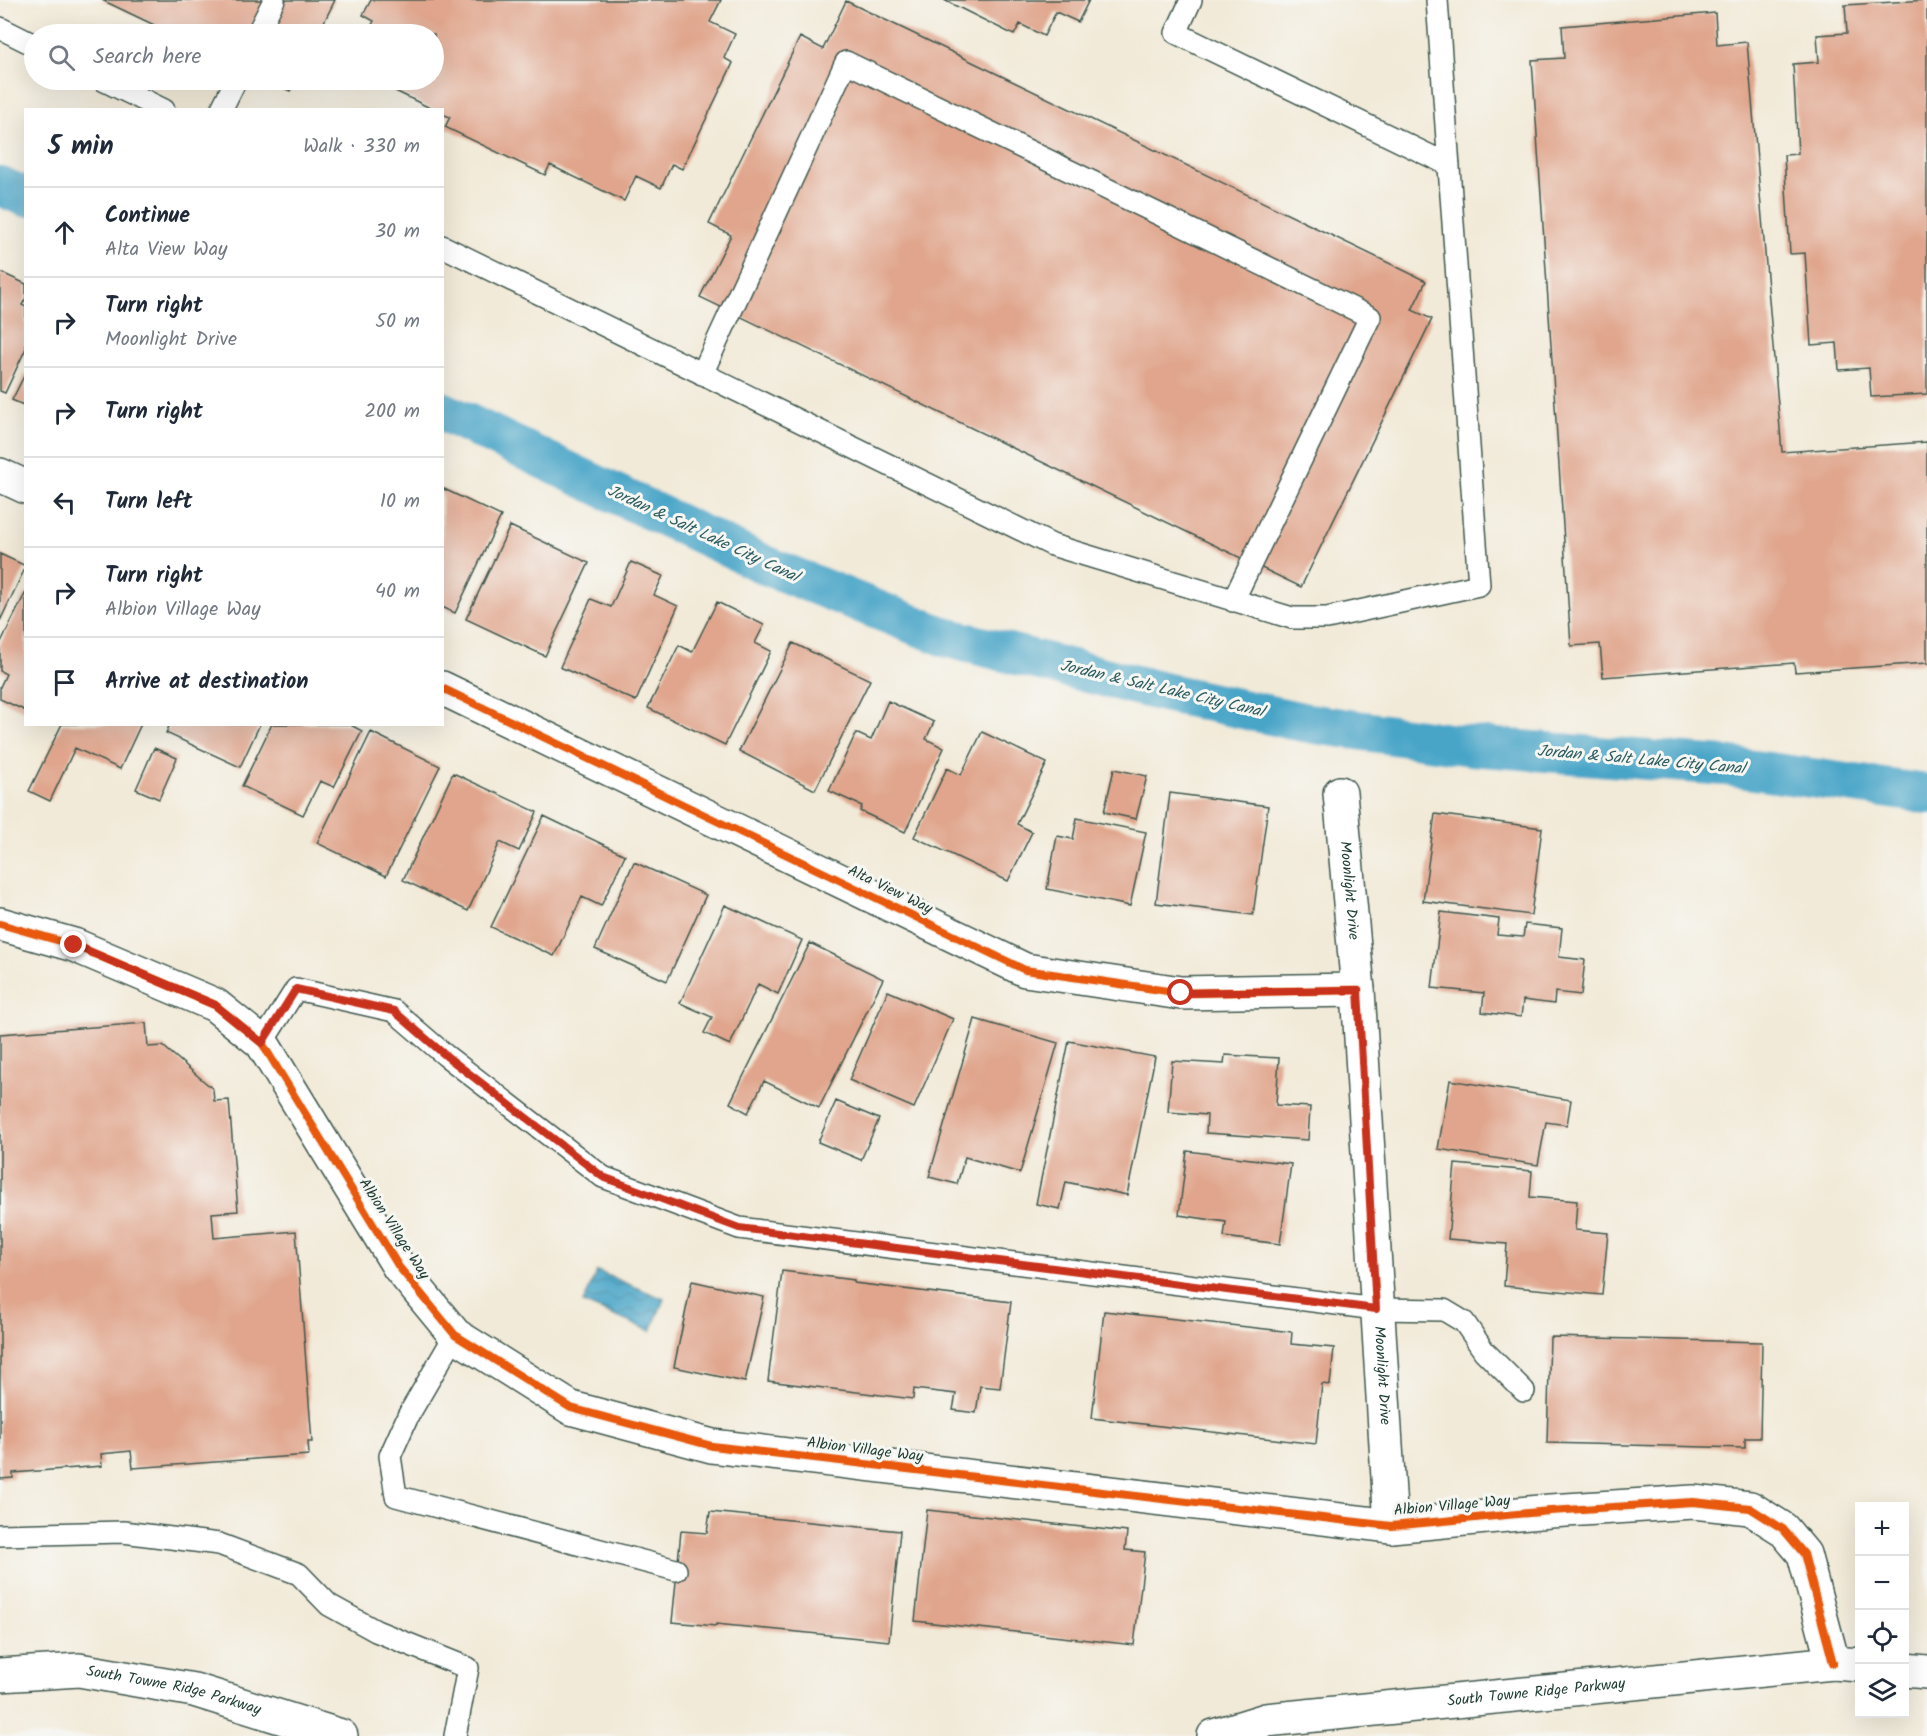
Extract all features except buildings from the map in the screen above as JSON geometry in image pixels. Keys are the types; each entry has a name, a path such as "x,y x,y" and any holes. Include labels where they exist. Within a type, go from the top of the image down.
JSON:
{"street":[{"path":"0,475 24,486"},
{"name":"Alta View Way","path":"444,689 1025,970 1181,993 1358,990"},
{"name":"Moonlight Drive","path":"1340,793 1358,990 1391,1526"},
{"name":"Albion Village Way","path":"0,924 74,945 215,1005 262,1043 399,1267 455,1335 571,1408 712,1446 1391,1526 1550,1511 1693,1502 1750,1508 1784,1529 1804,1554 1846,1664"},
{"name":"South Towne Ridge Parkway","path":"1214,1736 1266,1720 1846,1664"},
{"name":"South Towne Ridge Parkway","path":"0,1676 79,1670 194,1690 341,1736"},
{"path":"1909,1670 1927,1672"}],"lane":[{"path":"262,24 274,0"},
{"path":"1191,0 1176,33 1449,165"},
{"path":"444,247 1052,545 1292,618 1327,618 1479,585 1437,0"},
{"path":"0,28 24,40"},
{"path":"702,374 846,62 1370,317 1233,601"},
{"path":"124,90 160,108"},
{"path":"222,108 231,90"},
{"path":"262,1043 296,989 394,1011 445,1055 603,1177 739,1228 1376,1309 1444,1310 1464,1322 1484,1351 1524,1391"},
{"path":"455,1335 408,1416 390,1456 396,1496 676,1570"},
{"path":"0,1535 123,1532 219,1544 299,1574 329,1605 366,1626 468,1668 455,1736"}],"water":[{"path":"597,1271 664,1299 651,1331 583,1303"}],"waterway":[{"name":"Jordan & Salt Lake City Canal","path":"0,186 24,196"},
{"name":"Jordan & Salt Lake City Canal","path":"444,412 765,565 945,637 1159,691 1307,723 1471,746 1725,766 1927,794"}],"cycle path":[{"path":"444,689 1025,970 1181,993 1358,990"},
{"path":"0,924 74,945 215,1005 262,1043 399,1267 455,1335 571,1408 712,1446 1391,1526 1550,1511 1693,1502 1750,1508 1783,1529 1804,1554 1833,1663"}],"route":[{"path":"74,945 215,1005 262,1043 296,989 394,1011 445,1055 603,1177 739,1228 1376,1309 1358,990 1181,993"}]}
